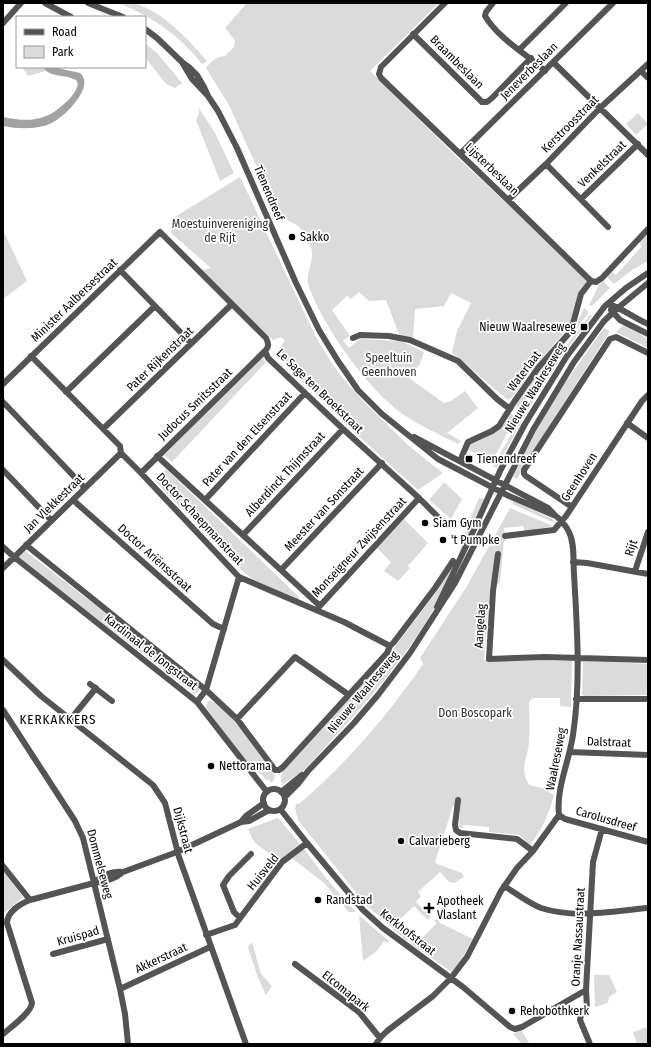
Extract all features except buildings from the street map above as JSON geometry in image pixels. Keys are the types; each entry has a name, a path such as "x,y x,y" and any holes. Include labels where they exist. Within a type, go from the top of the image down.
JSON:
{"street":[{"path":"3,23 21,3"},
{"path":"45,3 69,16"},
{"path":"88,3 120,16"},
{"path":"414,34 445,3"},
{"path":"492,3 485,16 488,21 512,45 531,58 545,71"},
{"path":"519,50 566,3"},
{"name":"Jeneverbeslaan","path":"460,154 613,3"},
{"name":"Tienendreef","path":"146,30 171,50 183,63 192,79 208,96 218,111 237,148 296,283 319,330 358,390 382,414 438,459 501,492"},
{"name":"Lijsterbeslaan","path":"414,34 381,67 379,74 381,78 591,281"},
{"name":"Braambeslaan","path":"414,34 482,102 487,102"},
{"name":"Jeneverbeslaan","path":"487,102 531,58"},
{"path":"553,62 648,155"},
{"name":"Kerstroosstraat","path":"508,200 546,164 600,108 648,64"},
{"path":"641,71 648,78"},
{"name":"Venkelstraat","path":"581,199 638,144"},
{"path":"546,164 608,227"},
{"path":"591,281 596,282 602,278 648,229"},
{"name":"Minister Aalbersestraat","path":"3,384 160,232"},
{"name":"Le Sage ten Broekstraat","path":"160,232 266,338 268,348 265,352 268,358 419,498 446,525"},
{"path":"120,270 191,344"},
{"name":"Nieuwe Waalreseweg","path":"429,624 471,536 492,487 525,424 567,356 608,304 626,288 648,272"},
{"name":"Waterlaat","path":"460,461 468,442 492,432 500,426 538,368 571,331 581,294 591,281"},
{"name":"Nieuwe Waalreseweg","path":"285,797 354,723 378,695 410,653 455,583 533,430 574,362 595,332 612,313 648,283"},
{"name":"Pater Rijkenstraat","path":"103,429 232,304"},
{"path":"608,304 619,307 648,324"},
{"path":"608,304 612,313 620,320 648,334"},
{"path":"66,392 155,306"},
{"path":"352,338 360,335 388,336 410,340 458,361 497,399 510,409"},
{"path":"572,507 526,476 524,474 524,470 610,339 616,337 648,353"},
{"name":"Judocus Smitsstraat","path":"141,473 265,352"},
{"name":"Doctor Schaepmanstraat","path":"31,356 120,446 121,453 239,577 318,608 390,646"},
{"name":"Pater van den Elsenstraat","path":"205,500 305,393"},
{"name":"Geenhoven","path":"505,536 554,530 572,507 627,423 648,395"},
{"path":"3,402 85,488"},
{"path":"627,423 648,438"},
{"name":"Alberdinck Thijmstraat","path":"243,535 343,429"},
{"name":"Tienendreef","path":"405,433 427,443 504,485"},
{"name":"Jan Vlekkestraat","path":"3,568 121,453"},
{"name":"Doctor Schaepmanstraat","path":"157,456 281,570 318,608"},
{"name":"Meester van Sonstraat","path":"281,570 382,464"},
{"path":"3,470 52,520"},
{"name":"Waalreseweg","path":"504,485 548,508 562,521 570,533 573,562 577,658 576,699 570,752 561,784 558,805 559,815"},
{"name":"Waalreseweg","path":"501,492 556,516"},
{"name":"Monseigneur Zwijsenstraat","path":"318,608 419,498"},
{"name":"Doctor Ariënsstraat","path":"73,500 213,624 224,629"},
{"name":"Rijt","path":"635,571 648,532"},
{"name":"Kardinaal de Jongstraat","path":"26,545 206,690 237,719 274,770 279,770 283,767 349,695"},
{"name":"Kardinaal de Jongstraat","path":"3,546 14,557 197,702 267,792"},
{"name":"Aangelag","path":"498,554 489,659 545,657 577,658"},
{"path":"237,719 295,657 349,695 387,653 390,646 435,588 453,561"},
{"path":"573,562 587,562 648,574"},
{"path":"197,702 206,690 239,577"},
{"path":"577,658 648,660"},
{"name":"Dijkstraat","path":"3,660 41,696 153,785 165,803 178,852 210,947 246,1044"},
{"path":"90,684 112,701"},
{"path":"70,720 96,688"},
{"path":"576,699 648,699"},
{"name":"Dommelseweg","path":"3,710 75,821 83,838 120,988 125,1014 128,1044"},
{"name":"Dalstraat","path":"570,752 648,755"},
{"name":"Nieuwe Waalreseweg","path":"281,792 308,771"},
{"path":"3,1034 26,1013 31,1007 32,1003 5,923 10,913 30,900 118,877 123,872 178,852 241,822 249,821 269,810 281,810 285,804 285,797 281,792 274,789 267,792 264,798 264,803 269,810"},
{"path":"458,800 455,825 456,830 460,833 517,838 534,851"},
{"path":"241,822 246,816 264,803"},
{"name":"Kerkhofstraat","path":"281,810 347,891 378,924 451,978 510,1027 515,1029 522,1027 586,990"},
{"path":"378,1041 387,1031 433,996 451,978 467,957 504,886 534,851 559,815"},
{"name":"Carolusdreef","path":"559,815 565,819 648,842"},
{"name":"Oranje Nassaustraat","path":"590,1044 580,1020 581,1015 587,1008 586,990 593,858 602,829"},
{"name":"Huisveld","path":"206,935 235,925 282,862 307,843"},
{"name":"Huisveld","path":"240,918 234,912 223,885 229,876 250,854"},
{"path":"3,866 30,900"},
{"path":"504,886 541,908 563,913 590,914 648,908"},
{"name":"Kruispad","path":"53,954 108,939"},
{"name":"Akkerstraat","path":"120,988 210,947"},
{"name":"Elcomapark","path":"295,964 359,1012 378,1041"}],"green space":[{"path":"118,3 135,3 157,14 184,36 207,61 202,64 175,36 146,16"},
{"name":"Speeltuin Geenhoven","path":"247,3 439,3 370,71 458,158 589,280 569,327 528,375 513,397 508,400 452,353 457,331 471,303 451,293 444,306 415,309 413,338 399,334 386,300 369,301 359,292 351,299 347,296 332,310 350,336 343,340 349,348 360,339 401,341 424,352 420,364 409,378 444,403 451,401 465,391 478,408 447,433 461,441 458,444 424,427 404,415 390,404 362,374 349,357 325,321 316,303 308,283 312,254 309,241 299,226 283,218 277,212 229,105 206,68 214,60 225,56 234,47 235,40 225,28"},
{"path":"146,44 158,54 182,83 175,88 166,84 146,58"},
{"path":"23,68 44,68 46,71 28,76"},
{"path":"199,108 215,133 234,173 220,181 196,120 199,113"},
{"path":"638,113 648,124 636,135 626,124"},
{"name":"Moestuinvereniging de Rijt","path":"240,177 316,337 331,362 364,402 409,446 443,473 418,490 353,431 276,355 285,340 281,337 273,340 202,270 211,268 171,233 173,218"},
{"path":"3,230 27,281 3,299"},
{"path":"648,232 648,261 632,270 614,284 607,277 612,272 616,275 641,247 640,241"},
{"path":"603,281 610,288 593,305 590,306 589,305 599,285"},
{"path":"584,308 589,312 536,383 520,409 515,405 524,389 570,334"},
{"path":"590,315 592,316 565,352 529,408 496,468 493,466 534,394 569,342"},
{"path":"623,325 639,333 648,340 648,348 616,332"},
{"path":"604,328 610,331 607,336 517,479 513,477 535,433 560,390"},
{"path":"262,358 266,362 172,462 164,455"},
{"path":"510,412 515,418 493,460 490,462 467,449 470,443 504,424"},
{"path":"166,469 299,597 299,600 255,581 240,569 155,481"},
{"path":"444,482 462,499 451,519 429,500"},
{"path":"479,498 485,499 453,572 428,619 413,642 381,684 310,764 302,772 283,784 281,783 282,771 393,649 438,590 458,558 467,526"},
{"path":"514,500 550,518 559,525 512,504"},
{"name":"Don Boscopark","path":"510,508 553,526 525,532 523,526 504,528 506,541 504,541 500,582 496,586 490,586 484,660 572,661 571,707 560,706 560,698 533,698 529,702 529,743 524,764 524,773 529,785 542,788 554,795 545,822 530,845 519,835 489,832 489,827 463,825 462,829 459,827 460,806 453,806 435,862 462,873 464,877 454,883 449,882 440,872 418,892 421,896 416,902 431,917 428,920 414,906 395,924 409,939 407,941 365,904 298,820 295,808 297,803 299,804 334,772 366,738 410,683 423,664 420,658 467,586"},
{"path":"404,519 428,543 408,566 410,568 398,581 384,571 391,562 377,548"},
{"path":"24,550 200,686 199,691 195,694 18,558"},
{"path":"583,662 648,664 648,695 582,695"},
{"path":"208,701 215,703 223,709 242,730 273,771 272,772 275,776 273,782 268,779 266,780 262,775 250,767 206,708"},
{"path":"278,818 300,844 279,861 254,842 248,829"},
{"path":"304,849 326,878 356,912 349,912 324,883 292,858"},
{"path":"3,871 23,897 3,914"},
{"path":"359,915 389,941 388,943 384,941 377,951 363,961"},
{"path":"437,919 440,923 473,939 452,972 411,944 415,939 419,941 437,923 434,921"},
{"path":"252,942 261,974 272,986 266,995 258,978 248,947"},
{"path":"594,975 609,975 617,992 609,997 608,1003 595,1007"},
{"path":"646,1027 648,1032 648,1044 637,1044 633,1032"},
{"path":"521,1030 530,1044 522,1044 513,1034"}],"shaded area":[{"path":"44,68 58,68 80,73 84,79 84,86 76,101 64,115 52,123 40,127 28,128 3,126 3,117 28,120 43,117 57,110 73,95 78,84 76,80 49,73"}],"place":[{"name":"Sakko","path":"292,237"},
{"name":"Nieuw Waalreseweg","path":"584,327"},
{"name":"Tienendreef","path":"469,459"},
{"name":"Siam Gym","path":"425,523"},
{"name":"'t Pumpke","path":"443,540"},
{"name":"Nettorama","path":"211,766"},
{"name":"Calvarieberg","path":"401,841"},
{"name":"Randstad","path":"318,900"},
{"name":"Apotheek Vlaslant","path":"429,908"},
{"name":"Rehobothkerk","path":"512,1011"}],"district":[{"name":"KERKAKKERS","path":"58,719"}]}
